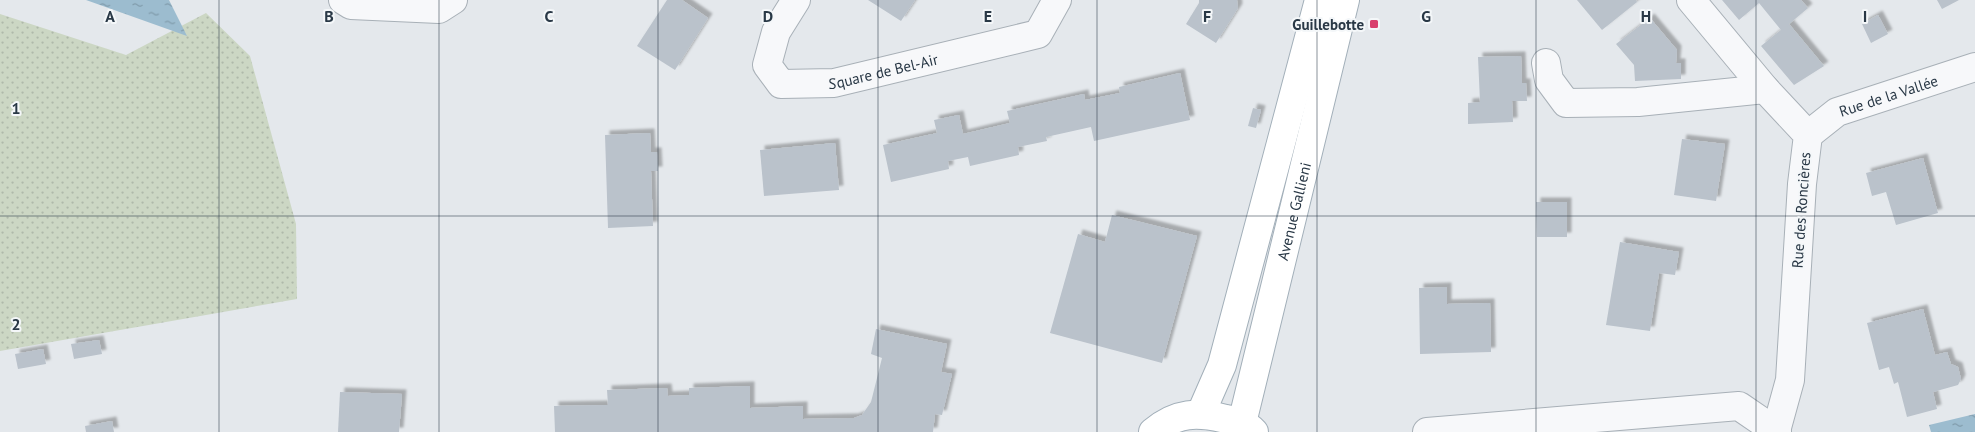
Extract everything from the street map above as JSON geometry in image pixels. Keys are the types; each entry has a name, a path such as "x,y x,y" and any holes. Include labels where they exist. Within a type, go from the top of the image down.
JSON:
{"main road":[{"name":"Avenue Gallieni","path":"1201,413 1222,366 1319,0"},
{"name":"Avenue Gallieni","path":"1248,427 1345,0"},
{"path":"1152,432 1176,418 1201,413 1248,427"}],"street":[{"path":"343,0 351,5 439,8 453,0"},
{"name":"Square de Bel-Air","path":"796,0 776,32 767,65 781,84 834,83 1038,34 1057,0"},
{"name":"Rue des Roncières","path":"1691,0 1765,90 1808,135 1802,184 1790,380 1776,432"},
{"path":"1546,63 1549,80 1566,104 1638,102 1765,90"},
{"name":"Rue de la Vallée","path":"1808,135 1837,112 1975,67"},
{"path":"1427,432 1739,406 1776,432"}],"green space":[{"path":"206,13 250,56 296,224 297,299 0,351 0,14 126,55"}],"water":[{"path":"86,0 169,0 187,36"},
{"path":"1975,414 1975,432 1931,432 1929,425"}],"building":[{"path":"667,0 682,0 708,18 675,70 637,46"},
{"path":"868,0 915,0 901,21"},
{"path":"1199,0 1237,0 1238,8 1216,43 1186,24"},
{"path":"1577,0 1636,0 1637,2 1602,30"},
{"path":"1722,0 1801,0 1808,8 1789,24 1824,66 1794,85 1761,46 1781,30 1759,3 1739,20"},
{"path":"1937,0 1959,0 1942,9"},
{"path":"1878,15 1888,34 1871,43 1862,24"},
{"path":"1650,18 1677,50 1676,63 1681,63 1681,79 1635,81 1634,65 1616,44"},
{"path":"1521,56 1522,83 1526,83 1527,101 1512,101 1513,122 1468,124 1468,103 1480,102 1478,57"},
{"path":"1180,73 1190,120 1094,141 1091,127 1046,137 1047,141 1018,147 1019,155 970,166 968,157 948,161 949,169 891,182 883,145 937,133 934,120 959,115 963,134 1010,123 1007,111 1084,94 1085,100 1120,93 1119,87"},
{"path":"1253,108 1261,110 1256,128 1248,126"},
{"path":"650,133 651,152 657,152 658,171 651,171 653,226 608,228 605,135"},
{"path":"1682,139 1725,144 1716,201 1674,195"},
{"path":"835,143 839,190 764,196 760,150"},
{"path":"1923,158 1938,213 1896,225 1886,192 1872,196 1866,173"},
{"path":"1536,202 1567,202 1567,237 1537,237"},
{"path":"1112,215 1197,236 1162,363 1050,333 1078,234 1105,242"},
{"path":"1620,242 1679,252 1675,275 1659,273 1650,331 1606,325"},
{"path":"1447,287 1447,304 1490,303 1491,352 1420,354 1419,288"},
{"path":"1923,309 1935,355 1947,352 1951,364 1958,367 1961,379 1958,385 1933,392 1937,409 1907,417 1898,382 1894,384 1889,367 1879,370 1867,323"},
{"path":"876,329 947,344 941,372 952,374 942,415 935,414 933,432 555,432 554,406 608,405 607,390 667,388 668,396 689,395 689,388 750,386 750,408 803,406 803,419 854,418 862,415 871,402 882,358 871,354"},
{"path":"99,340 102,354 74,359 71,344"},
{"path":"43,349 46,364 18,369 15,354"},
{"path":"340,392 402,394 399,432 338,432"},
{"path":"112,421 114,432 86,432 85,426"}],"place":[{"name":"Guillebotte","path":"1374,24"}]}
